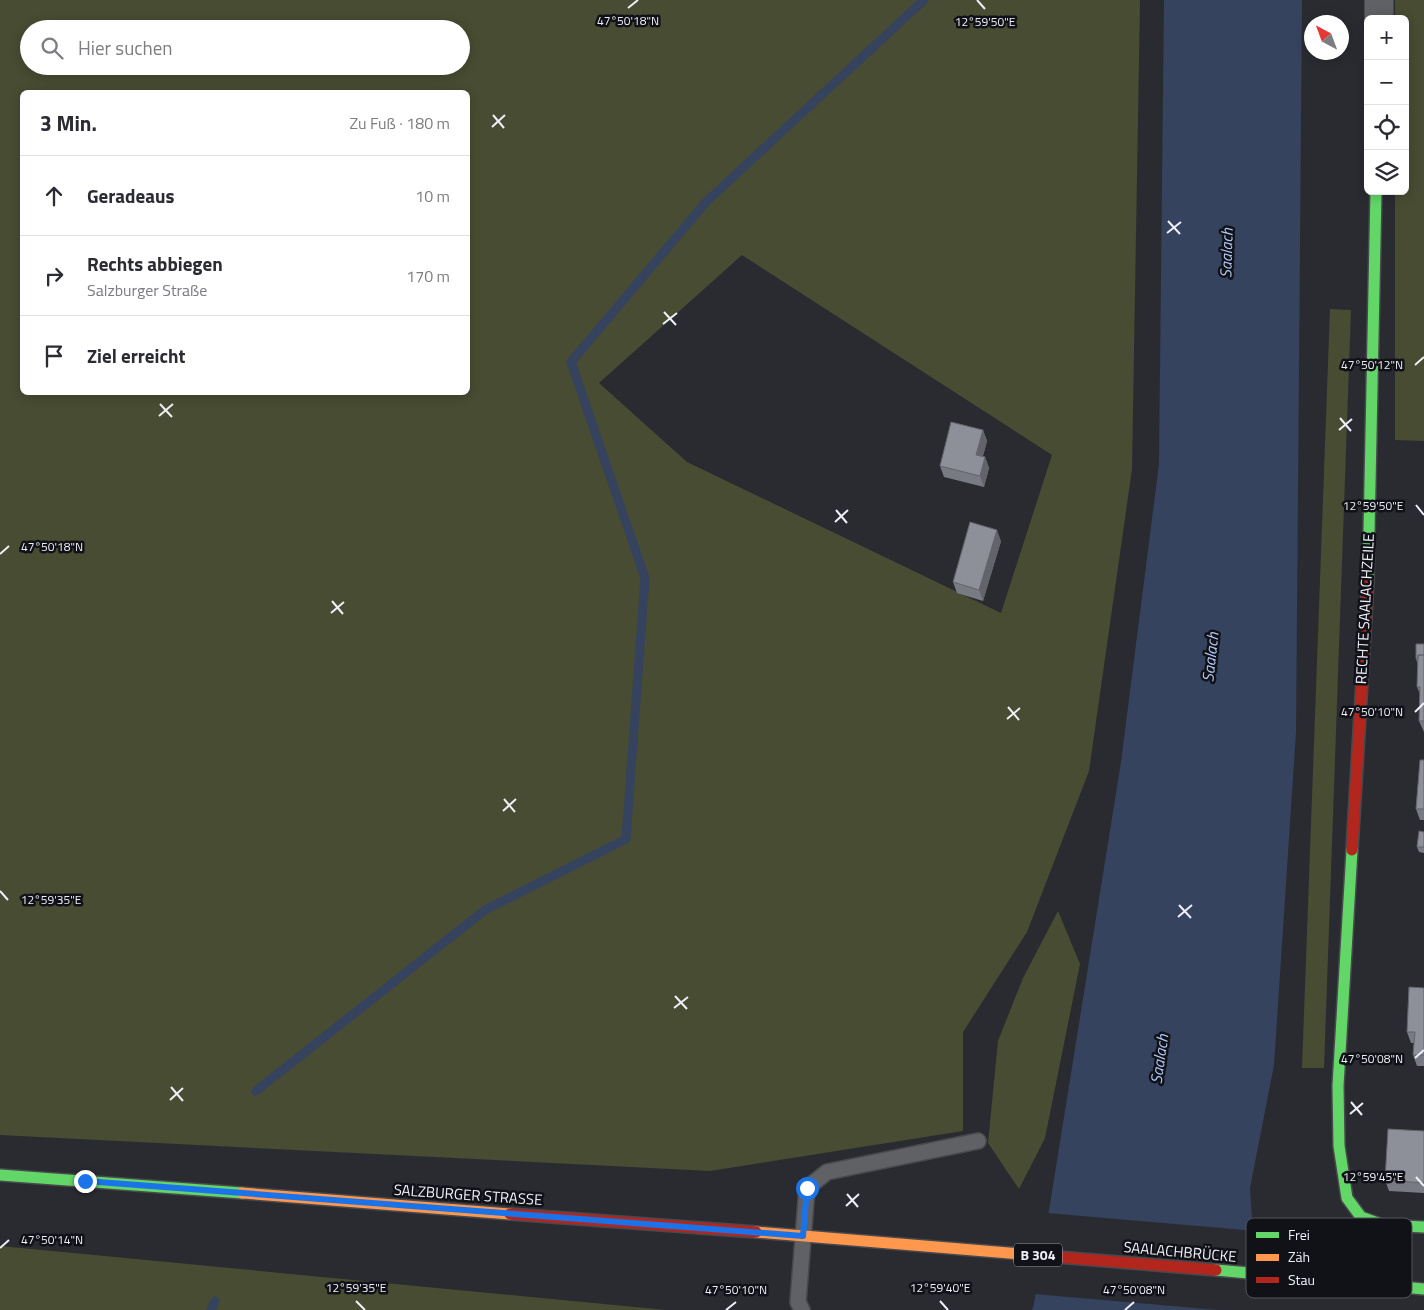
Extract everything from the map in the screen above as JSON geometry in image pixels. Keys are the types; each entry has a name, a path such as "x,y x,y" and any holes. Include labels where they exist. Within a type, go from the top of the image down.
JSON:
{"main road":[{"name":"RECHTE SAALACHZEILE","path":"1364,1218 1347,1198 1339,1146 1338,1086 1368,559 1376,195"},
{"name":"SALZBURGER STRASSE","path":"0,1175 933,1246"},
{"name":"SAALACHBRÜCKE","path":"933,1246 1246,1273"}],"street":[{"path":"1379,0 1379,15"}],"lane":[{"path":"802,1310 798,1302 807,1188 827,1172 978,1141"}],"green space":[{"path":"0,0 1140,0 1132,469 1089,771 1027,932 963,1032 963,1131 710,1171 0,1135","holes":["742,255 1052,455 1001,613 687,462 599,383"]},
{"path":"1395,0 1424,0 1424,441 1395,440 1395,195 1409,195 1409,60 1409,15 1395,15"},
{"path":"1330,309 1351,310 1324,1068 1302,1068"},
{"path":"1058,911 1080,964 1045,1138 1019,1189 988,1143 998,1041 1023,978"},
{"path":"0,1246 666,1310 0,1310"}],"water":[{"name":"Saalach","path":"1164,0 1302,0 1296,732 1274,1065 1250,1188 1252,1218 1246,1218 1246,1298 1257,1298 1258,1310 1032,1310 1121,762 1159,464"}],"pier":[{"path":"1047,1213 1246,1230 1246,1298 1260,1298 1261,1310 1218,1310 1034,1294"}],"building":[{"path":"951,422 983,430 976,455 985,457 980,476 940,466"},
{"path":"970,522 997,530 979,590 953,582"},
{"path":"1416,644 1424,644 1424,655 1418,655 1418,659 1416,659"},
{"path":"1418,655 1424,655 1424,721 1419,721 1420,687 1417,687"},
{"path":"1420,760 1424,760 1424,809 1416,809"},
{"path":"1419,831 1424,832 1424,847 1417,847"},
{"path":"1409,987 1424,988 1424,1055 1413,1055 1415,1032 1407,1032"},
{"path":"1388,1129 1424,1131 1424,1183 1385,1180"}],"waterway":[{"path":"256,1091 485,910 626,839 645,578 571,362 706,202 924,0"},
{"path":"211,1310 215,1301"}],"traffic: fast":[{"path":"1368,581 1376,195"},
{"path":"1352,850 1338,1086 1339,1146 1347,1198 1364,1218"},
{"path":"0,1175 242,1193"},
{"path":"1412,1226 1424,1227"},
{"path":"1216,1270 1246,1273"},
{"path":"1412,1288 1424,1289"}],"traffic: slow":[{"path":"242,1193 510,1214"},
{"path":"756,1232 1021,1254"}],"traffic: jam":[{"path":"1352,850 1368,581"},
{"path":"510,1214 756,1232"},
{"path":"1021,1254 1216,1270"}],"route":[{"path":"85,1181 803,1236 807,1188"}]}
